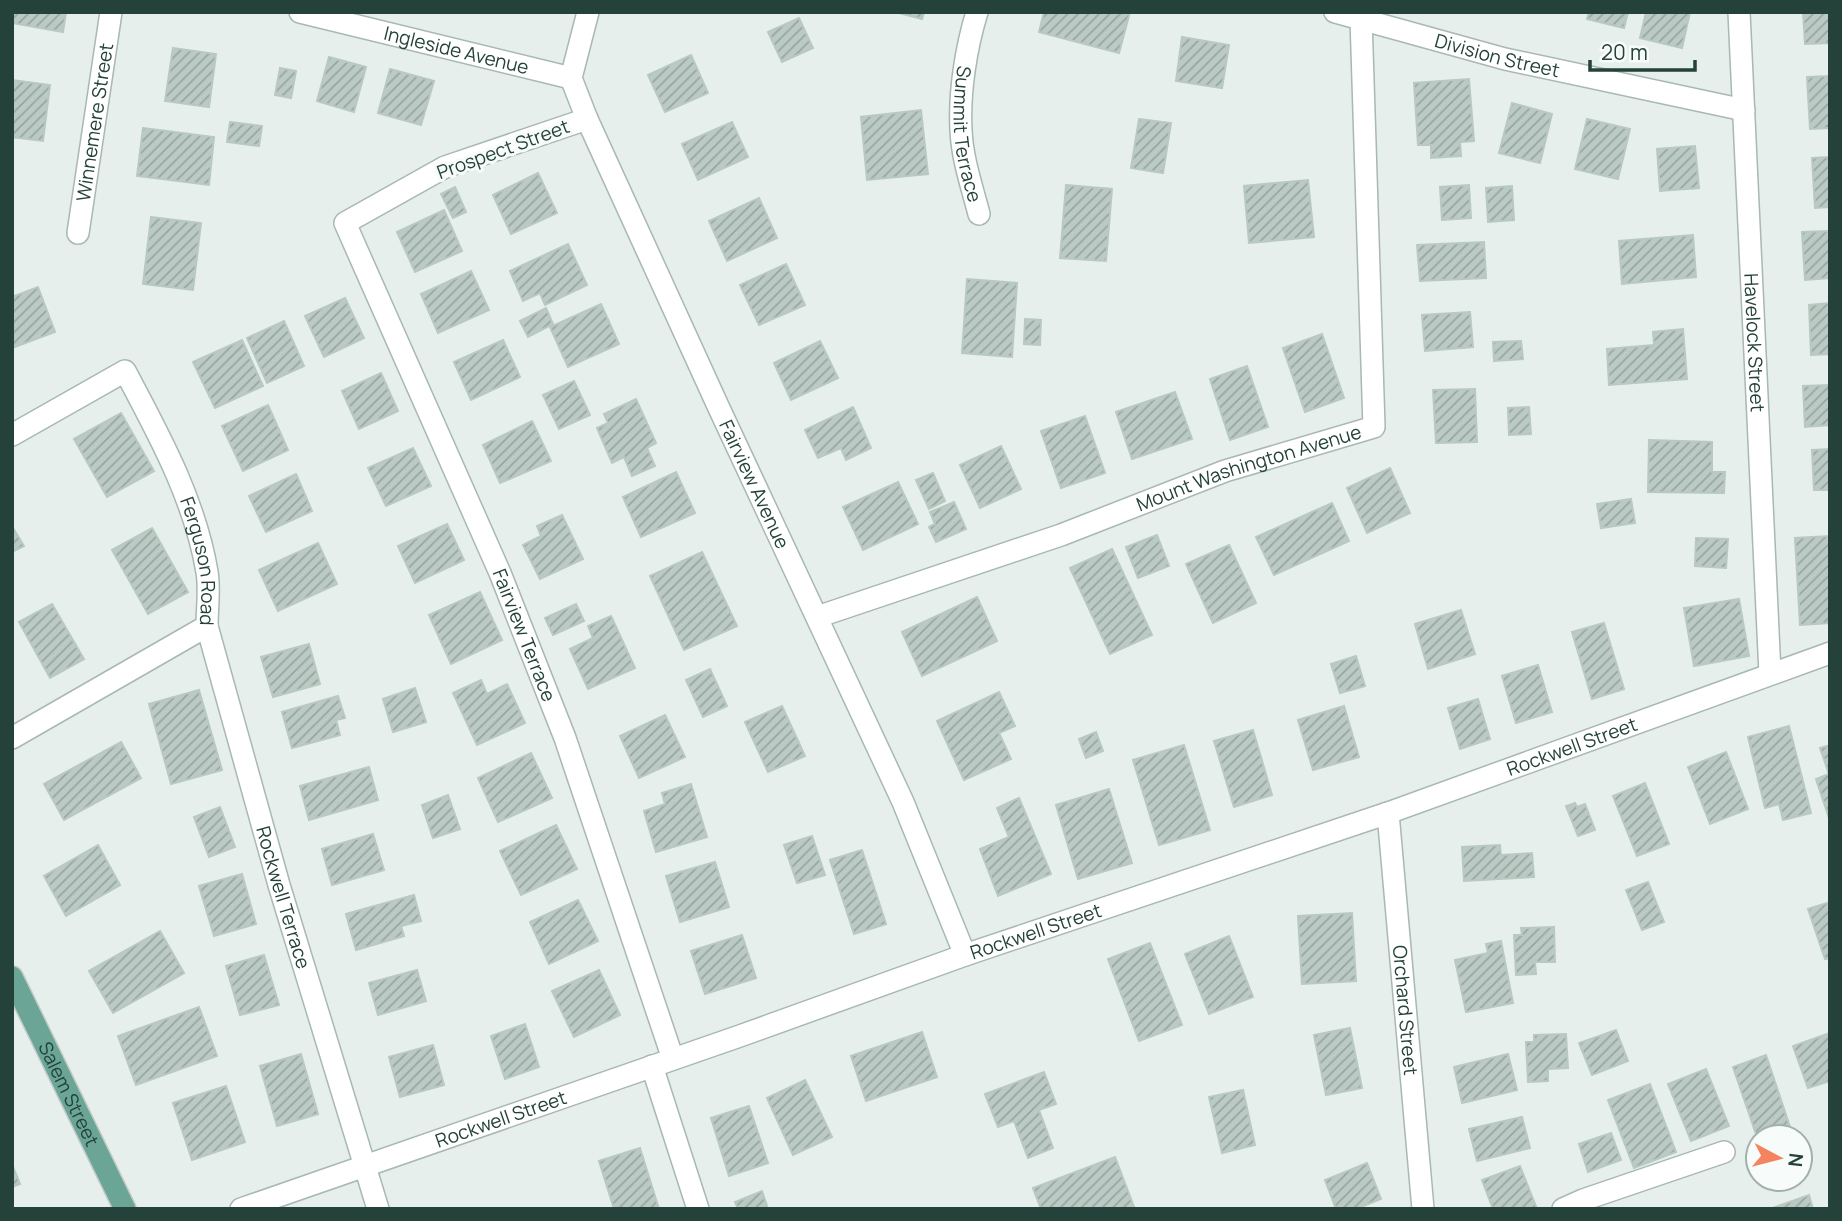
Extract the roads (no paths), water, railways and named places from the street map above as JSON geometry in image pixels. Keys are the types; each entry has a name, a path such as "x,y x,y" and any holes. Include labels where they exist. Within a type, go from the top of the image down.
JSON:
{"main road":[{"name":"Salem Street","path":"12,977 19,1004 125,1209"}],"street":[{"name":"Winnemere Street","path":"78,233 111,12"},
{"name":"Ingleside Avenue","path":"300,12 571,78"},
{"path":"571,78 588,12"},
{"name":"Summit Terrace","path":"976,12 967,56 961,130 979,214"},
{"name":"Division Street","path":"1335,12 1505,59 1744,110"},
{"name":"Havelock Street","path":"1739,12 1770,674"},
{"name":"Mount Washington Avenue","path":"817,617 1061,535 1225,471 1374,428 1361,18"},
{"name":"Fairview Avenue","path":"571,78 587,118 903,802 965,955"},
{"name":"Prospect Street","path":"345,223 445,167 587,118"},
{"name":"Fairview Terrace","path":"345,223 500,573 560,725 673,1059"},
{"name":"Ferguson Road","path":"12,435 125,371 172,460 194,521 208,574 207,626 12,738"},
{"name":"Rockwell Terrace","path":"207,626 279,885 378,1209"},
{"name":"Rockwell Street","path":"240,1209 965,955 1388,813 1830,653"},
{"name":"Orchard Street","path":"1388,813 1423,1209"},
{"path":"652,1066 698,1209"},
{"path":"1563,1209 1724,1152"}]}
